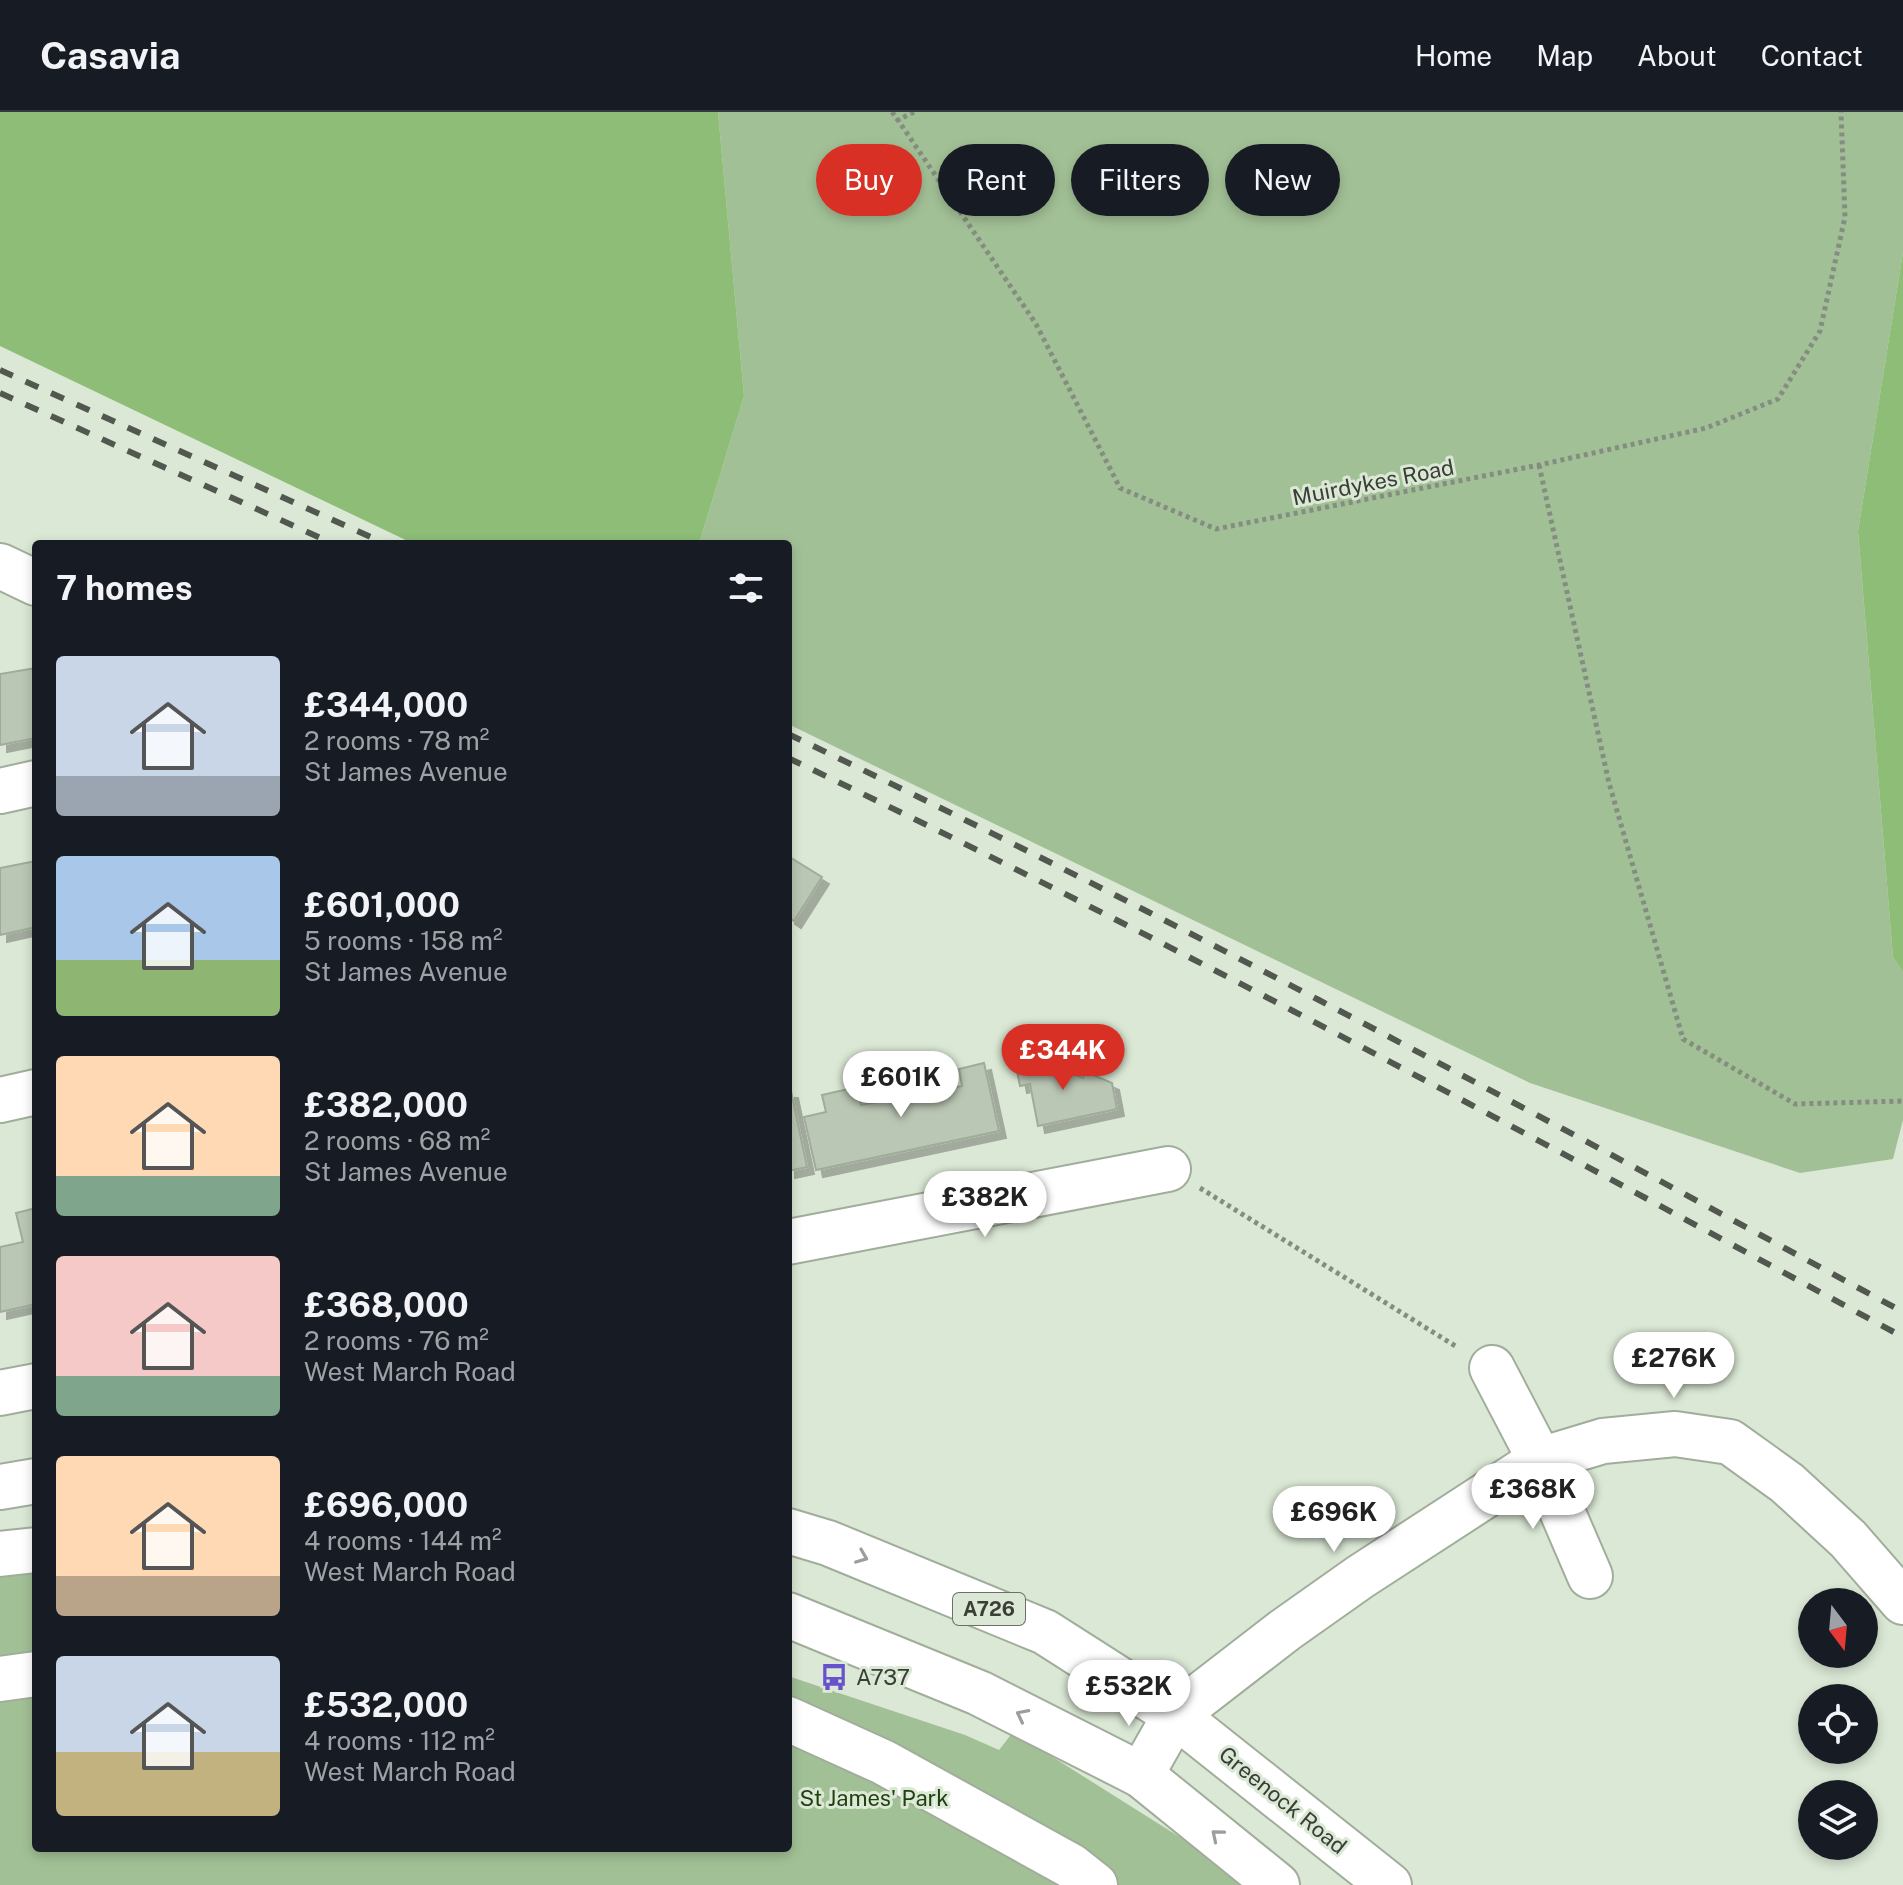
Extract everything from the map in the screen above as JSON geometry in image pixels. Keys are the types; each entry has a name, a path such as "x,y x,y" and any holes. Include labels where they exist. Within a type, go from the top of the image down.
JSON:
{"street":[{"path":"0,566 32,581"},
{"path":"0,791 32,784"},
{"path":"0,1100 32,1093"},
{"path":"792,1241 1168,1169"},
{"path":"1492,1368 1540,1460 1590,1576"},
{"path":"0,1393 32,1387"},
{"path":"1141,1775 1175,1715 1348,1586 1540,1460 1603,1441 1675,1434 1730,1442 1787,1483 1848,1539 1903,1602"},
{"path":"0,1487 32,1482"},
{"name":"Greenock Road","path":"792,1532 828,1543 1045,1632 1175,1715 1389,1885"},
{"path":"0,1554 32,1550"},
{"path":"792,1617 979,1693 1141,1775 1277,1885"},
{"path":"0,1679 32,1675"},
{"path":"792,1721 883,1762 1071,1866 1095,1885"}],"path":[{"name":"Muirdykes Road","path":"892,112 1036,324 1120,488 1216,529 1539,465 1706,428 1778,399 1820,331 1845,217 1841,112"},
{"path":"898,120 914,112"},
{"path":"1539,465 1609,783 1683,1039 1795,1104 1903,1101"},
{"path":"1168,1169 1492,1368"}],"green space":[{"path":"0,112 718,112 744,396 700,540 406,540 0,346"},
{"path":"718,112 1903,112 1903,252 1858,531 1893,957 1903,972 1903,1120 1893,1159 1800,1173 1530,1083 792,726 792,540 700,540 744,396"},
{"path":"1903,252 1903,972 1893,957 1858,531"},
{"name":"St James' Park","path":"32,1571 32,1852 792,1852 792,1677 965,1735 999,1750 1013,1732 1186,1841 1240,1885 0,1885 0,1576"}],"building":[{"path":"32,669 32,739 0,745 0,674"},
{"path":"792,858 822,877 794,921 792,920"},
{"path":"32,862 32,928 0,935 0,868"},
{"path":"1024,1054 1083,1078 1086,1072 1112,1083 1117,1109 1038,1126 1030,1084 1020,1086 1014,1056"},
{"path":"984,1063 999,1131 816,1170 804,1117 826,1112 822,1095 857,1087 861,1105 897,1098 894,1081 928,1074 932,1092 962,1086 959,1069"},
{"path":"792,1096 807,1167 792,1170"},
{"path":"32,1209 32,1305 0,1312 0,1247 23,1242 16,1213"}],"railway":[{"path":"0,370 377,540"},
{"path":"0,393 325,540"},
{"path":"792,736 1210,944 1903,1312"},
{"path":"792,760 1210,968 1903,1337"}],"place":[{"name":"A737","path":"834,1677"}]}
